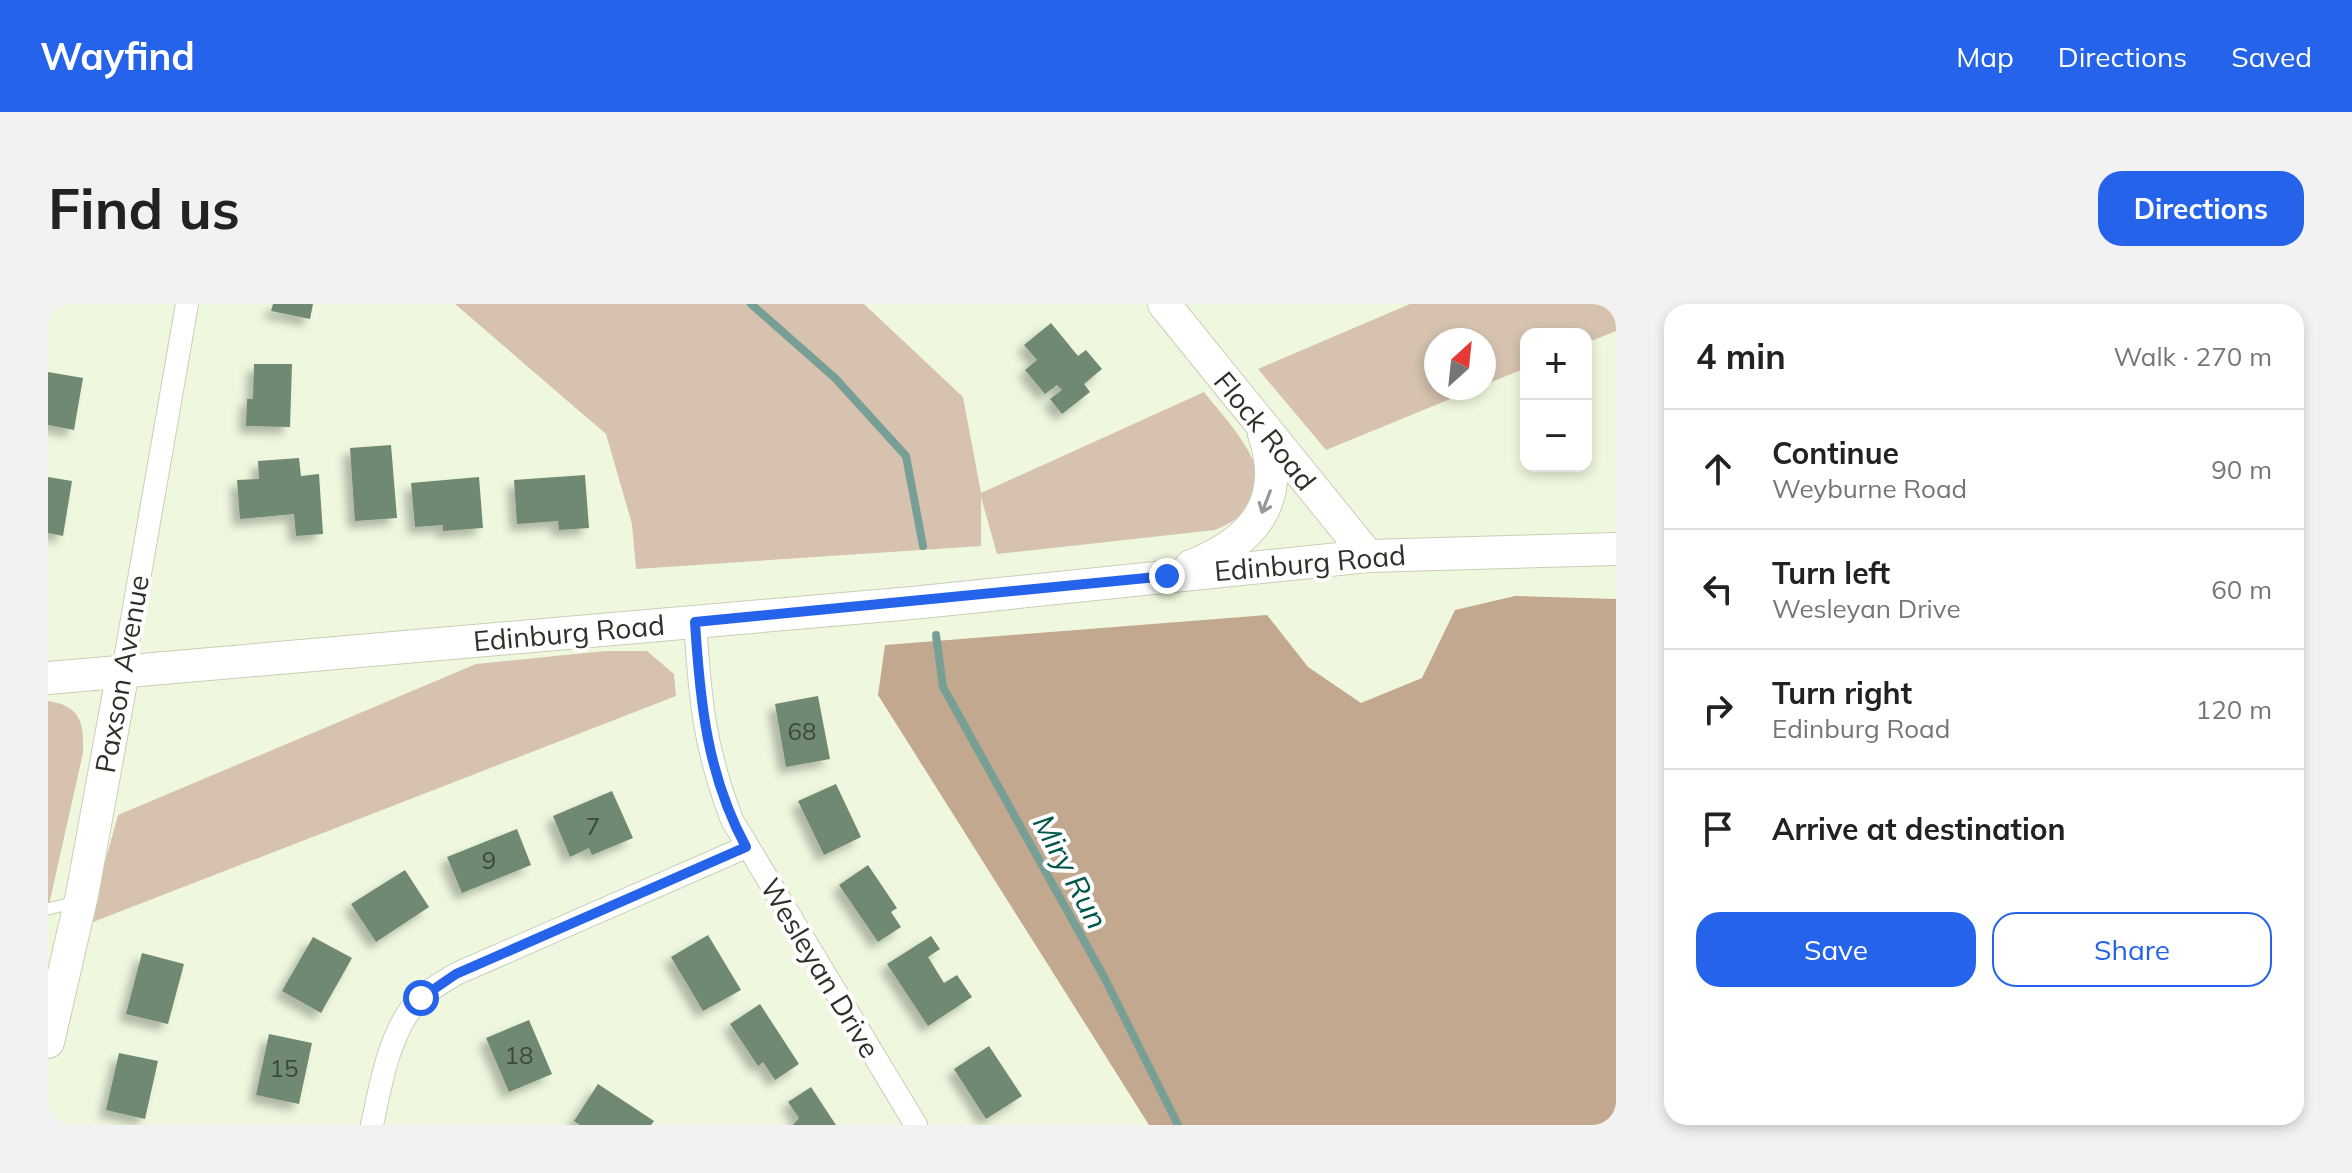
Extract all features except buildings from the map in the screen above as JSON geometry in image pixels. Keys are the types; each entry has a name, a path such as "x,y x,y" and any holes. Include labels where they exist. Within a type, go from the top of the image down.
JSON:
{"main road":[{"name":"Flock Road","path":"1164,304 1368,556"},
{"path":"1167,576 1214,557 1250,530 1266,508 1273,460 1262,427"},
{"name":"Edinburg Road","path":"48,678 695,622 1368,556 1616,549"},
{"name":"Paxson Avenue","path":"48,1042 81,901 123,671"}],"street":[{"name":"Paxson Avenue","path":"123,671 187,304"},
{"name":"Wesleyan Drive","path":"695,622 701,718 712,766 732,820 916,1125"},
{"path":"374,1124 396,1041 421,998 456,974 746,847"}],"lane":[{"path":"48,909 81,901"}],"shaded area":[{"path":"455,304 864,304 963,397 981,493 1204,392 1246,447 1255,465 1258,483 1254,500 1240,516 1215,530 997,554 981,497 981,546 636,569 632,524 606,434"},
{"path":"1410,304 1616,304 1616,331 1592,341 1592,328 1520,328 1520,370 1496,380 1496,328 1424,328 1424,400 1448,400 1326,450 1258,369"},
{"path":"1515,596 1616,599 1616,1125 1149,1125 878,695 885,645 1267,615 1308,667 1361,703 1422,678 1455,610"},
{"path":"605,651 647,651 674,674 676,696 88,924 118,815 476,664"},
{"path":"48,701 59,703 74,712 81,725 83,753 48,909"}],"waterway":[{"name":"Miry Run","path":"751,304 835,378 906,456 923,546"},
{"name":"Miry Run","path":"936,635 943,687 1103,975 1178,1125"}],"route":[{"path":"421,998 456,974 746,847 732,820 712,766 701,718 695,622 1167,576"}]}
